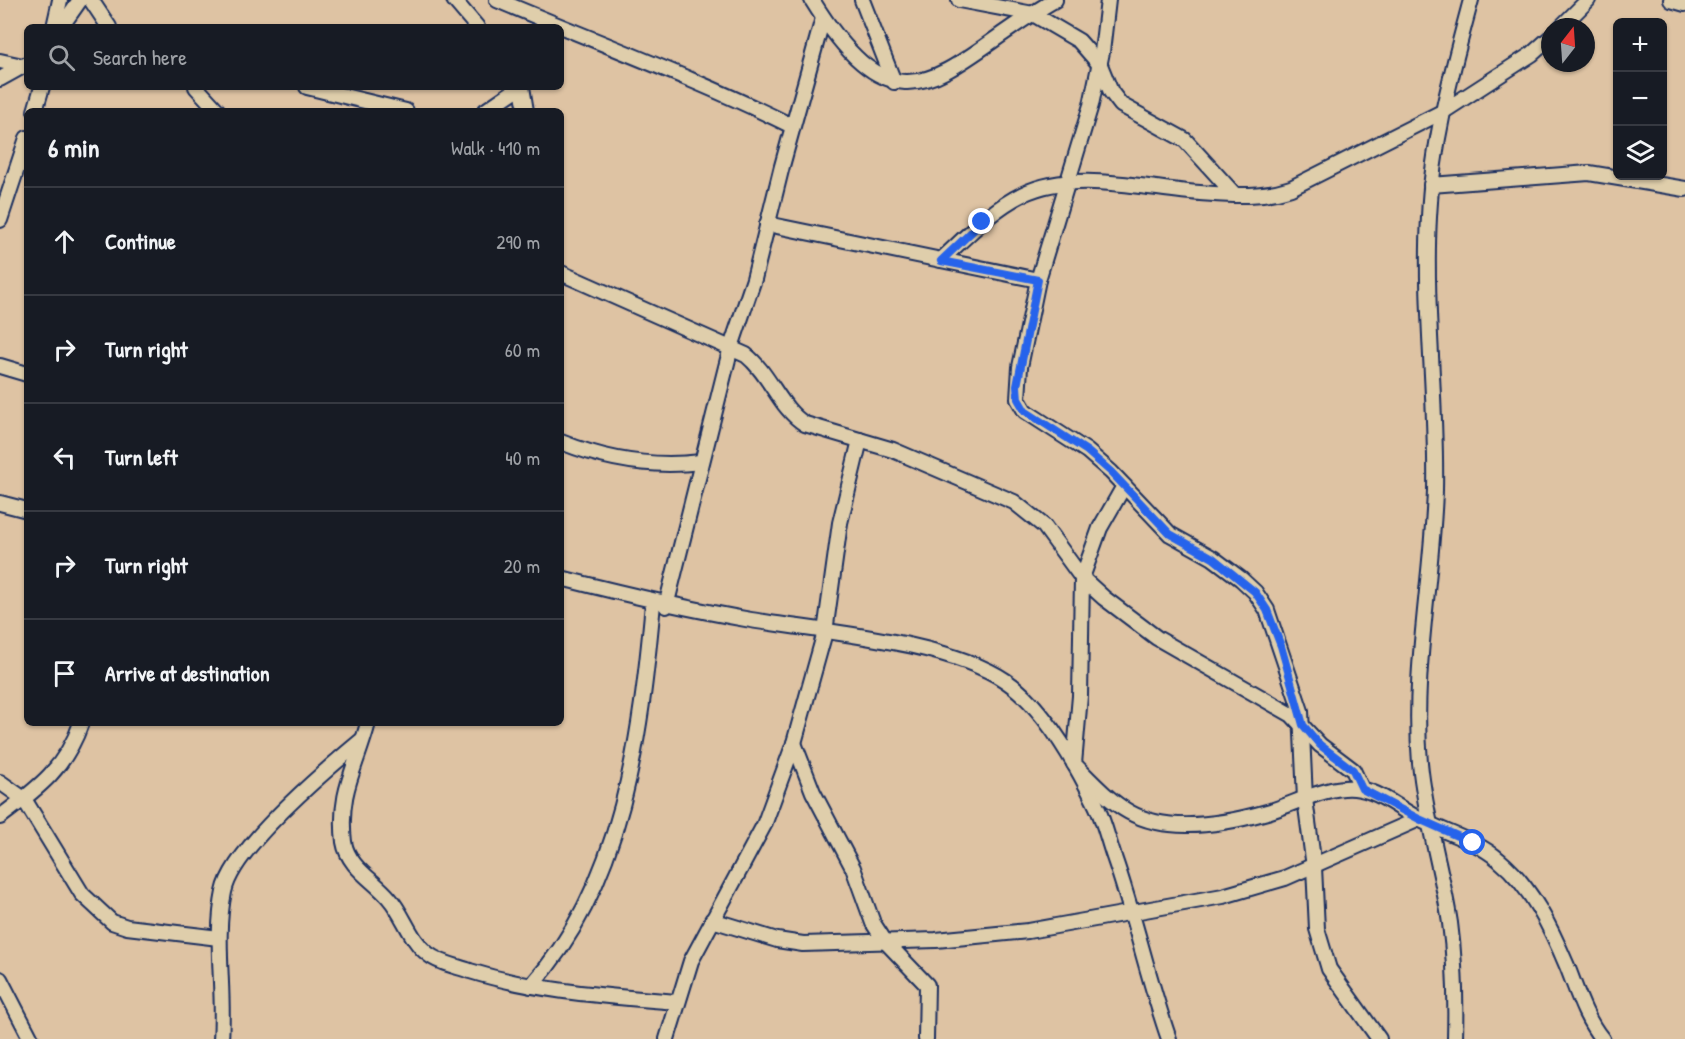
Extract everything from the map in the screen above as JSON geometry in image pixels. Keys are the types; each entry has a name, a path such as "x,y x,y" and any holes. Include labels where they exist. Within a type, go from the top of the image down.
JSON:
{"street":[{"path":"55,24 60,0"},
{"path":"63,24 80,0"},
{"path":"91,0 107,24"},
{"path":"454,0 474,24"},
{"path":"497,0 553,24"},
{"path":"812,0 823,18 855,58 869,71 894,82 912,83 952,68 1055,0"},
{"path":"862,0 894,82"},
{"path":"959,0 1033,14 1086,46 1100,65 1111,92 1121,105 1185,140 1235,195"},
{"path":"1108,0 1100,65 1091,105 1038,280 1018,377 1017,394 1020,405 1025,411 1087,451 1170,534 1213,558 1255,592 1267,610 1281,646 1303,725 1305,799 1314,867 1317,929 1329,969 1379,1039"},
{"path":"1455,1039 1450,926 1424,821 1417,717 1434,492 1435,438 1428,277 1431,185 1444,111 1471,0"},
{"path":"1570,18 1588,0"},
{"path":"1671,0 1685,4"},
{"path":"531,986 550,965 574,928 595,888 607,855 636,737 660,604 731,347 754,279 792,126 823,18"},
{"path":"564,29 633,58 729,94 792,126"},
{"path":"941,261 982,222 1021,194 1054,183 1067,181 1235,195 1276,193 1291,188 1444,111 1541,46"},
{"path":"0,61 24,66"},
{"path":"0,79 24,67"},
{"path":"36,108 41,90"},
{"path":"199,90 215,108"},
{"path":"319,90 394,108"},
{"path":"490,108 516,90"},
{"path":"522,90 525,108"},
{"path":"0,220 24,147"},
{"path":"1431,185 1589,173 1685,189"},
{"path":"767,224 1038,280"},
{"path":"564,274 731,347 757,364 800,421 911,456 1014,502 1044,526 1082,578 1157,639 1278,704 1303,725 1320,745 1353,770 1362,789"},
{"path":"0,366 24,373"},
{"path":"667,1039 691,961 764,825 794,743 825,632 840,523 860,440"},
{"path":"564,443 623,461 648,465 701,462"},
{"path":"1124,486 1100,528 1082,578 1080,696 1074,764 1097,808 1133,913 1155,998 1169,1039"},
{"path":"0,503 24,509"},
{"path":"564,579 660,604 940,653 987,669 1008,683 1028,702 1074,764 1103,793 1129,812 1154,822 1177,824 1216,822 1266,813 1335,789 1362,789 1490,852 1524,886 1566,963 1591,1024 1602,1039"},
{"path":"0,817 24,799 68,756 80,726"},
{"path":"367,726 343,796 344,840 350,858 389,897 417,942 428,954 478,973 557,992 677,1002"},
{"path":"221,1039 222,960 219,938 224,889 232,870 309,783 364,739"},
{"path":"794,743 813,792 853,868 873,923 884,940 927,984 926,1039"},
{"path":"0,782 24,799 82,894 112,922 127,927 219,938"},
{"path":"712,920 777,940 803,944 936,940 1028,931 1223,896 1314,867 1424,821"},
{"path":"0,979 32,1039"}],"route":[{"path":"982,222 941,261 1038,280 1017,386 1020,405 1025,411 1087,451 1111,472 1170,534 1213,558 1255,592 1267,610 1281,646 1298,700 1303,725 1320,745 1353,770 1362,789 1374,793 1419,819 1473,843"}]}
